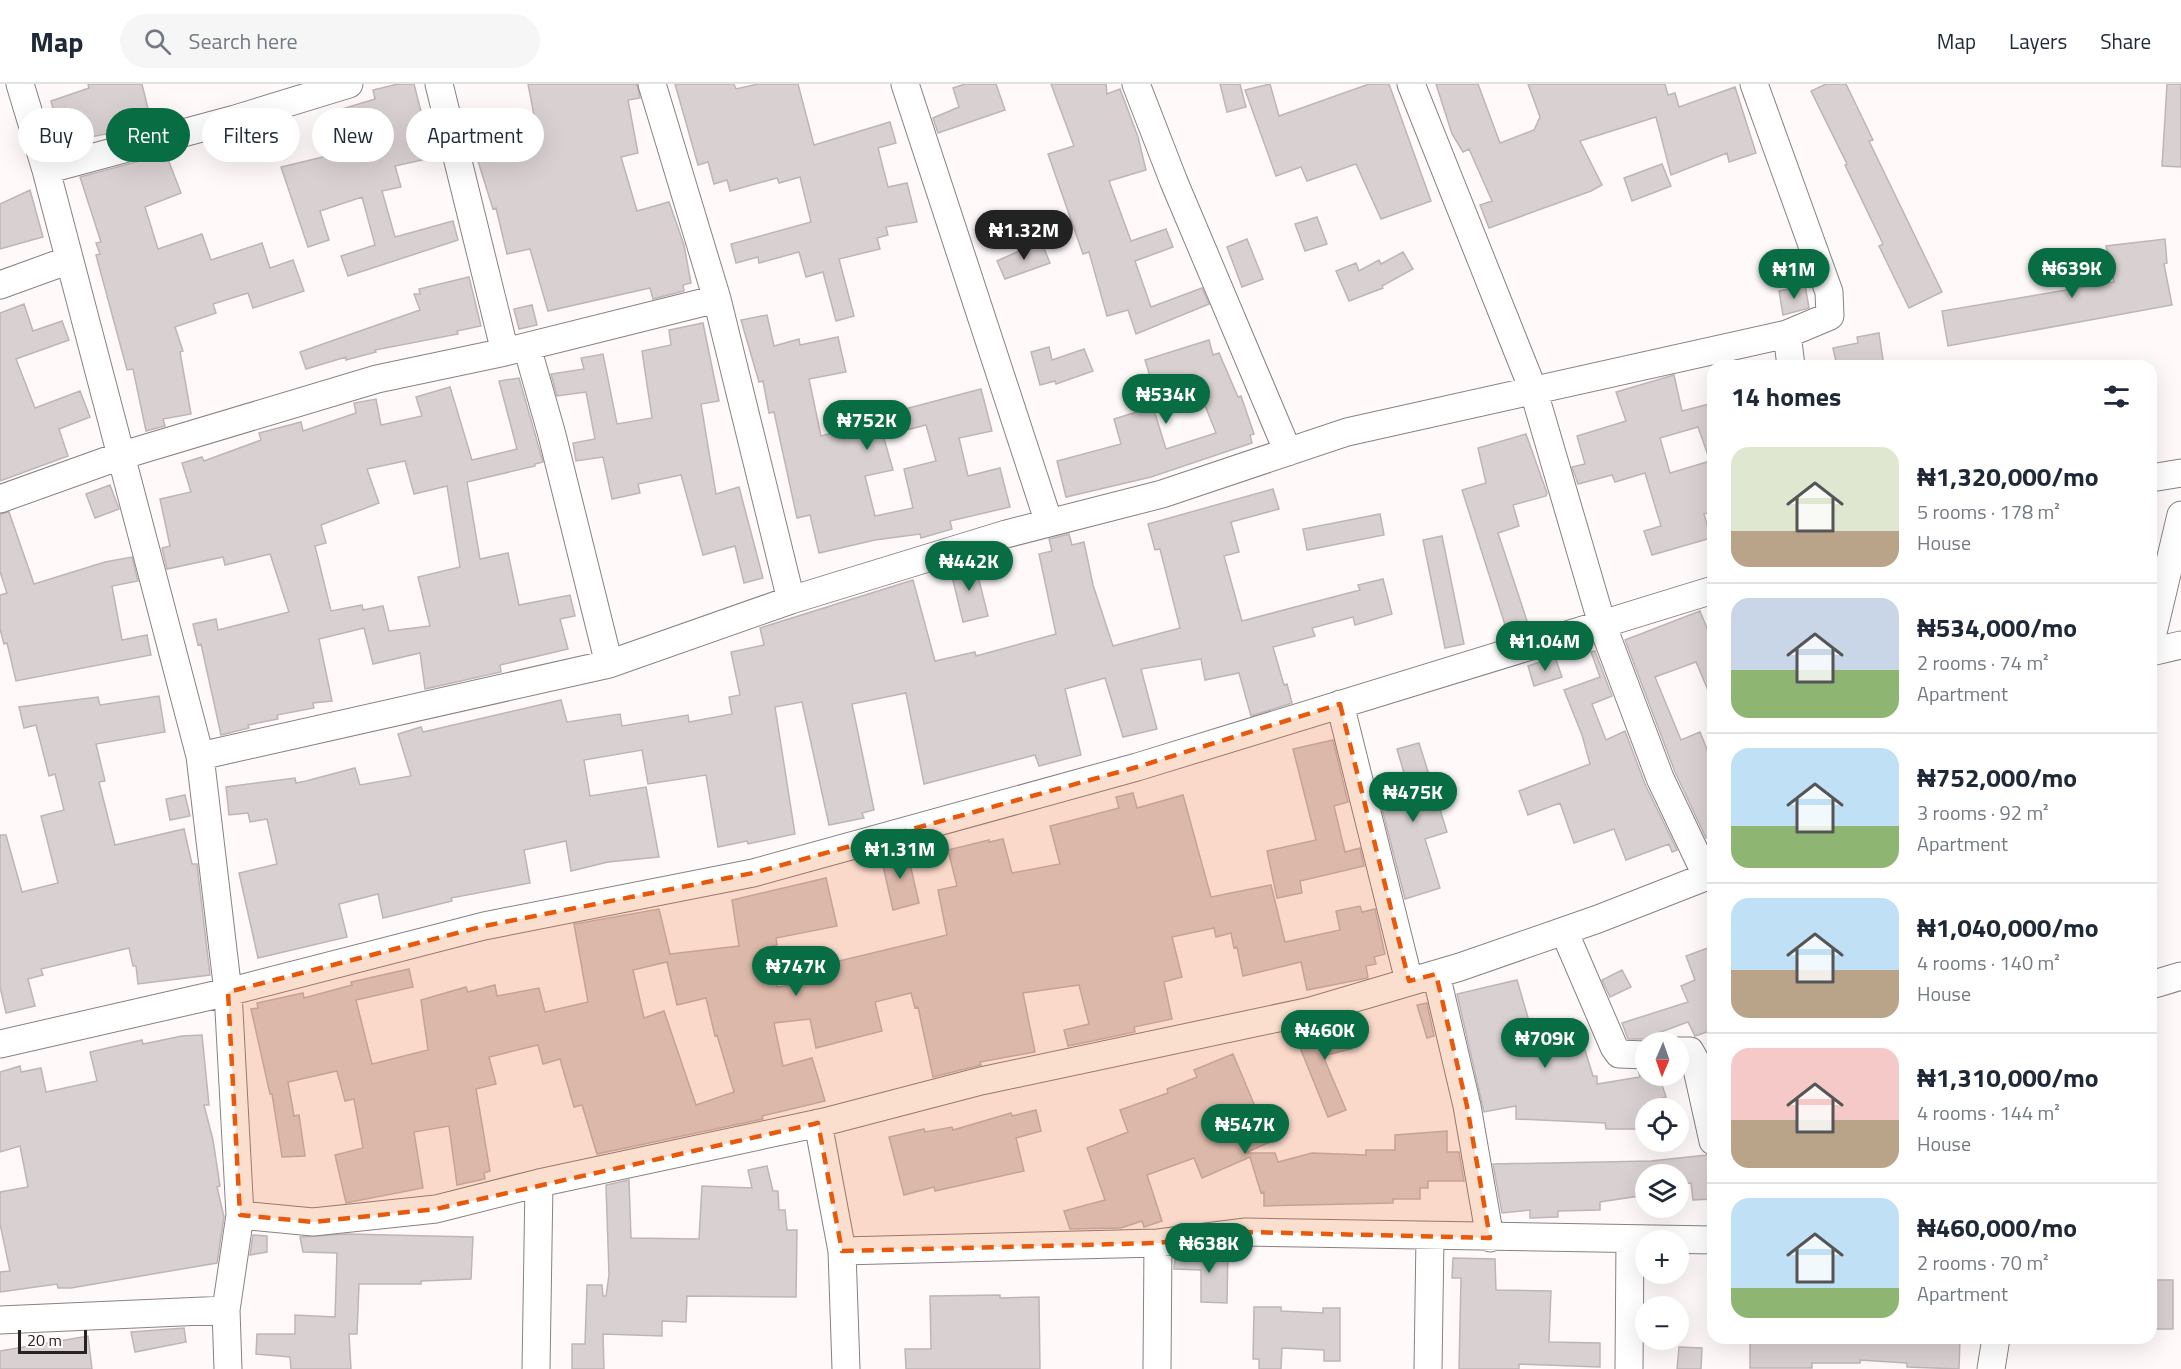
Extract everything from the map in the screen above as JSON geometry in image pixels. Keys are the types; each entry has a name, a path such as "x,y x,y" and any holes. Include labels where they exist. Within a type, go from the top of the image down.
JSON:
{"street":[{"path":"20,84 46,170 200,756 228,992 240,1215 226,1310 228,1369"},
{"path":"46,170 235,119 349,84"},
{"path":"439,84 516,350 552,435 609,664"},
{"path":"652,84 717,299 791,600"},
{"path":"905,84 1049,523"},
{"path":"1136,84 1174,182 1288,452"},
{"path":"1411,84 1534,392 1602,624 1660,778 1707,869"},
{"path":"200,756 609,664 791,600 1049,523 1162,494 1347,432 1787,334 1830,316 1829,292 1755,84"},
{"path":"0,285 69,260"},
{"path":"0,499 120,456 377,379 516,350 717,299"},
{"path":"1787,334 1790,360"},
{"path":"2157,477 2181,473"},
{"path":"2157,616 2181,515"},
{"path":"0,1044 228,992 484,927 753,873 1137,767 1707,592"},
{"path":"2157,651 2181,645"},
{"path":"1340,704 1410,981"},
{"path":"240,1215 313,1222 436,1209 539,1183 818,1123 981,1081 1311,1011 1436,974 1564,931 1707,876"},
{"path":"1564,931 1614,1047 1619,1054 1635,1055"},
{"path":"1436,974 1467,1106 1490,1238"},
{"path":"2157,983 2181,976"},
{"path":"1689,1052 1695,1060 1707,1114"},
{"path":"818,1123 842,1251 846,1369"},
{"path":"536,1369 539,1183"},
{"path":"842,1251 1158,1244 1246,1232 1430,1237 1707,1240"},
{"path":"1428,1369 1430,1237"},
{"path":"1629,1369 1630,1239"},
{"path":"1156,1369 1158,1244"},
{"path":"0,1320 226,1310"},
{"path":"1990,1369 1995,1344"}],"highlighted area":[{"path":"1340,704 1409,981 1436,974 1467,1106 1490,1238 1246,1232 1158,1243 842,1251 818,1123 436,1209 313,1222 240,1215 228,992 484,926 753,873 1137,767"}],"building":[{"path":"88,84 142,84 148,108 106,108 106,134 94,136 94,108 53,108 51,101 89,88"},
{"path":"398,84 414,84 420,108 406,108 406,162 413,162 395,166 401,187 382,191 395,237 453,221 458,240 348,276 341,256 375,245 362,197 320,211 329,240 308,247 281,167 312,160 312,162 394,162 394,108 345,108 375,99 373,90"},
{"path":"528,84 637,84 640,98 628,100 638,153 621,157 637,211 669,202 684,245 691,283 683,285 684,291 653,299 650,288 548,311 530,249 507,254 496,208 493,209 478,162 544,162 544,108 533,108"},
{"path":"675,84 734,84 736,89 758,84 798,84 814,145 890,122 896,143 878,148 888,187 907,183 917,222 886,227 888,235 877,238 880,249 839,259 854,316 836,321 823,272 806,277 799,252 759,263 758,257 736,263 731,244 811,222 800,177 779,183 777,178 730,191 727,180 714,184 708,162 698,165"},
{"path":"965,84 996,84 1005,110 938,133 933,118 959,107 953,88"},
{"path":"1051,84 1106,84 1107,94 1120,89 1138,137 1146,170 1109,181 1131,241 1166,229 1173,247 1135,261 1151,307 1202,288 1209,304 1136,334 1128,310 1107,316 1089,252 1083,254 1048,154 1074,146"},
{"path":"1220,84 1240,84 1246,107 1227,112"},
{"path":"1270,84 1279,116 1369,84 1389,84 1431,201 1381,219 1356,164 1307,181 1301,167 1276,176 1245,90"},
{"path":"1436,84 1478,84 1500,143 1534,130 1540,117 1528,84 1665,84 1668,95 1675,93 1679,107 1735,87 1756,153 1729,162 1727,153 1671,175 1656,117 1580,141 1602,185 1489,228 1480,205 1492,201 1469,149 1463,152 1452,134"},
{"path":"1826,84 1846,84 1873,140 1869,141 1942,292 1909,308 1879,246 1883,244 1845,165 1847,164 1811,91"},
{"path":"2167,84 2181,84 2181,167 2162,166"},
{"path":"136,162 169,162 181,193 145,207 158,249 202,234 211,260 262,243 270,268 293,260 304,291 253,308 248,293 213,304 216,313 175,327 183,351 180,352 191,414 163,419 165,426 146,431 133,369 127,370 96,255 100,254 96,243 101,242 80,177"},
{"path":"1662,164 1671,186 1632,201 1624,178"},
{"path":"30,190 43,237 0,249 0,204"},
{"path":"1317,217 1327,244 1305,251 1295,224"},
{"path":"1247,239 1263,279 1242,287 1227,247"},
{"path":"2165,239 2167,263 2164,264 2172,305 1948,346 1942,311 2114,282 2106,246"},
{"path":"1041,241 1050,263 1005,279 997,261"},
{"path":"1403,252 1413,269 1382,286 1383,288 1349,301 1336,271 1356,263 1359,271 1379,260 1381,264"},
{"path":"469,277 481,326 457,331 458,334 375,350 376,352 346,360 346,357 306,369 300,352 420,310 414,294 420,294 419,289"},
{"path":"1805,285 1809,308 1783,315 1779,291"},
{"path":"24,304 33,331 62,321 69,340 16,359 35,408 80,391 90,417 59,429 68,456 0,481 0,313"},
{"path":"532,305 537,325 519,329 514,309"},
{"path":"767,315 774,346 799,339 800,345 838,337 846,372 809,379 821,436 879,421 893,470 865,476 875,516 913,508 904,469 936,461 926,425 887,435 882,415 981,389 992,431 959,438 968,476 1000,468 1010,507 950,521 952,529 921,538 920,534 875,540 819,553 810,515 797,518 774,412 769,413 763,381 759,382 741,320"},
{"path":"703,323 719,401 701,404 716,494 739,487 763,578 744,583 735,546 703,555 681,475 638,484 640,493 612,499 603,457 576,461 573,443 595,439 586,392 557,396 551,374 584,369 581,358 603,354 617,424 652,418 642,351 671,345 669,330"},
{"path":"1879,333 1883,360 1836,360 1833,348 1858,343 1857,337"},
{"path":"1209,340 1213,355 1219,353 1238,397 1241,396 1254,434 1250,435 1252,443 1151,477 1066,497 1057,461 1121,444 1114,419 1153,407 1166,449 1216,433 1202,398 1160,409 1145,360"},
{"path":"1049,347 1052,360 1084,349 1093,371 1056,384 1055,381 1040,385 1031,352"},
{"path":"1674,375 1682,411 1707,405 1707,452 1698,427 1660,438 1670,473 1707,462 1707,513 1704,514 1707,539 1652,555 1644,531 1661,526 1645,473 1615,482 1612,475 1578,484 1572,467 1585,464 1577,436 1626,421 1616,392"},
{"path":"519,378 543,462 535,466 467,482 480,559 508,553 519,605 570,595 575,616 560,619 568,649 500,665 501,672 425,689 420,653 373,664 364,628 319,639 332,701 313,703 314,708 277,715 278,719 248,725 249,728 221,735 201,644 198,645 193,624 216,619 218,630 289,612 270,554 225,565 223,557 167,569 162,548 170,546 160,499 191,492 182,463 202,457 204,461 261,440 259,433 301,422 303,431 356,413 354,403 376,399 381,425 422,416 416,397 450,387 472,460 517,449 499,381","holes":["405,461 414,494 447,486 460,567 418,577 430,626 389,631 383,606 363,610 362,605 331,611 315,546 326,543 321,525 379,503 367,469"]},
{"path":"1526,434 1547,493 1546,496 1513,505 1519,526 1498,533 1528,624 1507,631 1462,490 1486,483 1478,448"},
{"path":"110,485 119,509 95,518 86,494"},
{"path":"1273,489 1279,509 1231,522 1239,552 1224,556 1242,621 1360,590 1358,585 1383,579 1392,614 1355,625 1353,617 1312,628 1315,636 1273,647 1292,703 1251,716 1239,673 1205,680 1201,659 1141,669 1157,729 1123,737 1105,678 1065,689 1081,755 1039,766 1035,755 924,784 906,693 852,704 874,810 862,813 864,818 829,825 802,702 775,707 795,834 748,844 747,841 718,847 706,775 648,784 642,750 584,760 590,796 646,787 659,857 608,862 571,871 566,841 524,850 530,883 451,898 452,901 383,918 378,894 339,904 347,937 258,958 239,873 277,864 267,819 250,822 248,813 229,815 226,787 295,778 296,783 355,768 360,785 411,776 398,734 421,727 423,732 561,700 567,722 620,714 622,726 688,715 689,722 732,714 729,697 740,695 731,652 764,645 760,628 913,580 935,661 975,652 976,656 1056,634 1039,554 1052,551 1049,539 1069,534 1072,545 1084,542 1093,585 1113,646 1180,628 1160,549 1155,550 1148,524"},
{"path":"9,512 34,584 105,562 132,557 138,581 112,586 122,640 147,635 151,655 16,681 7,643 4,644 0,629 0,595 7,593 0,572 0,514"},
{"path":"1380,514 1384,535 1307,550 1303,529"},
{"path":"1442,536 1464,644 1445,648 1423,540"},
{"path":"974,560 988,616 963,622 950,568"},
{"path":"1700,611 1707,628 1707,688 1696,662 1655,677 1681,740 1700,732 1707,749 1706,838 1675,772 1625,640"},
{"path":"1595,651 1612,696 1592,704 1606,740 1625,731 1645,784 1677,850 1672,852 1669,844 1626,860 1614,829 1574,843 1560,803 1528,815 1519,791 1590,764 1582,735 1564,690 1600,677 1591,652"},
{"path":"1555,657 1562,677 1534,686 1528,666"},
{"path":"159,696 165,732 96,744 105,781 99,782 115,845 184,829 192,864 197,864 210,975 138,984 136,966 133,966 129,948 41,969 43,975 28,979 35,1006 6,1013 0,987 0,835 6,835 22,892 58,883 41,816 64,810 55,774 49,776 36,725 24,728 19,707 98,697 100,705"},
{"path":"1333,740 1348,802 1334,806 1345,852 1360,848 1364,866 1300,881 1302,893 1277,898 1267,851 1316,840 1293,749"},
{"path":"1419,743 1447,832 1425,839 1440,888 1405,899 1377,789 1406,780 1397,749"},
{"path":"1133,793 1137,808 1183,795 1211,897 1271,885 1285,942 1340,930 1336,911 1360,906 1362,912 1375,909 1385,954 1374,957 1376,964 1366,966 1368,978 1307,990 1301,962 1243,976 1237,947 1234,948 1231,933 1216,937 1214,928 1172,937 1182,977 1164,982 1172,1019 1134,1027 1135,1032 1068,1046 1064,1030 1089,1024 1079,985 1023,993 1035,1052 980,1062 981,1065 933,1077 918,1007 915,1008 911,993 875,1002 882,1031 816,1048 810,1019 774,1023 783,1066 812,1058 825,1101 762,1116 763,1119 597,1154 582,1105 574,1107 560,1059 543,1064 538,1045 489,1057 496,1084 476,1089 490,1171 484,1173 485,1179 457,1185 449,1126 414,1132 423,1188 346,1203 335,1155 363,1148 354,1099 345,1101 337,1071 288,1082 294,1116 299,1115 305,1156 282,1157 272,1094 270,1094 251,1009 258,1008 257,1003 303,993 304,998 352,985 351,982 409,969 413,987 356,1000 372,1064 428,1050 421,1000 466,987 468,992 495,985 497,996 539,988 545,1012 588,1002 574,924 659,909 670,954 739,946 732,900 826,878 837,926 776,938 777,945 772,946 777,987 818,982 815,970 836,965 835,962 947,935 938,890 957,886 948,850 1003,839 1012,873 1060,864 1050,826 1119,808 1116,797","holes":["667,962 677,1005 706,998 715,1036 717,1035 734,1092 696,1105 664,1011 644,1018 633,970"]},
{"path":"185,795 190,816 170,820 166,799"},
{"path":"907,851 919,903 893,910 881,857"},
{"path":"1707,948 1707,1032 1695,1036 1688,1022 1661,1032 1635,1032 1635,1039 1628,1039 1622,1023 1688,1002 1681,986 1695,980 1686,956"},
{"path":"1622,970 1631,987 1610,997 1602,980"},
{"path":"1517,980 1536,1045 1539,1044 1541,1050 1581,1037 1593,1076 1597,1076 1597,1084 1635,1078 1635,1086 1662,1086 1666,1097 1635,1098 1635,1129 1606,1129 1605,1123 1516,1119 1516,1106 1484,1112 1457,994"},
{"path":"1427,1003 1434,1036 1427,1038 1417,1005"},
{"path":"1343,1021 1351,1049 1323,1056 1346,1110 1328,1117 1295,1035"},
{"path":"202,1035 209,1105 204,1105 213,1140 220,1186 217,1187 224,1217 217,1263 71,1288 58,1288 57,1284 0,1292 0,1272 10,1271 0,1224 0,1192 28,1187 20,1146 0,1152 0,1072 20,1066 21,1072 41,1068 46,1092 97,1081 90,1052 142,1040 143,1044 182,1036"},
{"path":"1233,1054 1270,1142 1245,1153 1275,1153 1278,1162 1312,1153 1366,1155 1366,1150 1395,1150 1395,1135 1447,1131 1447,1152 1459,1152 1464,1181 1428,1181 1428,1188 1420,1188 1420,1199 1393,1199 1393,1203 1264,1206 1264,1192 1261,1193 1250,1157 1202,1178 1194,1158 1147,1175 1162,1221 1144,1227 1142,1221 1121,1228 1070,1229 1064,1211 1105,1200 1087,1148 1128,1132 1120,1110 1168,1093 1167,1089 1197,1077 1194,1070"},
{"path":"1036,1110 1041,1131 1016,1138 1024,1171 935,1191 934,1187 904,1195 889,1137 924,1129 925,1132 952,1127 953,1130 1011,1113 1012,1116"},
{"path":"1707,1155 1707,1199 1693,1200 1691,1183 1689,1183 1689,1164 1635,1164 1635,1197 1600,1202 1600,1210 1558,1211 1558,1217 1530,1218 1530,1210 1502,1213 1493,1164 1651,1161"},
{"path":"767,1166 773,1191 778,1191 779,1210 785,1210 787,1230 797,1230 796,1297 687,1296 686,1322 662,1321 662,1336 603,1334 604,1369 572,1369 572,1344 585,1344 587,1285 602,1285 603,1296 606,1296 609,1275 606,1185 629,1180 631,1238 699,1239 702,1186 752,1188 748,1170"},
{"path":"347,1234 473,1237 471,1279 421,1281 421,1284 359,1284 357,1334 349,1334 351,1369 291,1369 290,1357 256,1354 257,1334 295,1334 295,1315 335,1317 337,1253 303,1252 300,1237"},
{"path":"253,1235 267,1236 267,1252 250,1255"},
{"path":"1228,1250 1227,1303 1201,1302 1201,1270 1174,1269 1175,1257"},
{"path":"1453,1258 1495,1259 1496,1290 1551,1291 1549,1342 1600,1343 1600,1367 1519,1364 1519,1369 1459,1369 1461,1278 1452,1278"},
{"path":"2157,1280 2173,1280 2173,1329 2157,1329"},
{"path":"1000,1295 1000,1298 1039,1297 1040,1369 906,1369 905,1349 931,1349 930,1296"},
{"path":"1254,1307 1281,1307 1281,1311 1323,1313 1323,1308 1340,1308 1340,1361 1324,1361 1324,1350 1282,1348 1281,1369 1259,1369 1259,1359 1253,1359"},
{"path":"184,1328 186,1342 135,1352 131,1332"},
{"path":"88,1336 92,1369 0,1369 0,1351"},
{"path":"1750,1344 1960,1344 1959,1369 1907,1367 1907,1363 1860,1360 1860,1363 1812,1363 1812,1368 1750,1368"},
{"path":"1702,1348 1701,1369 1677,1369 1679,1350"}]}
